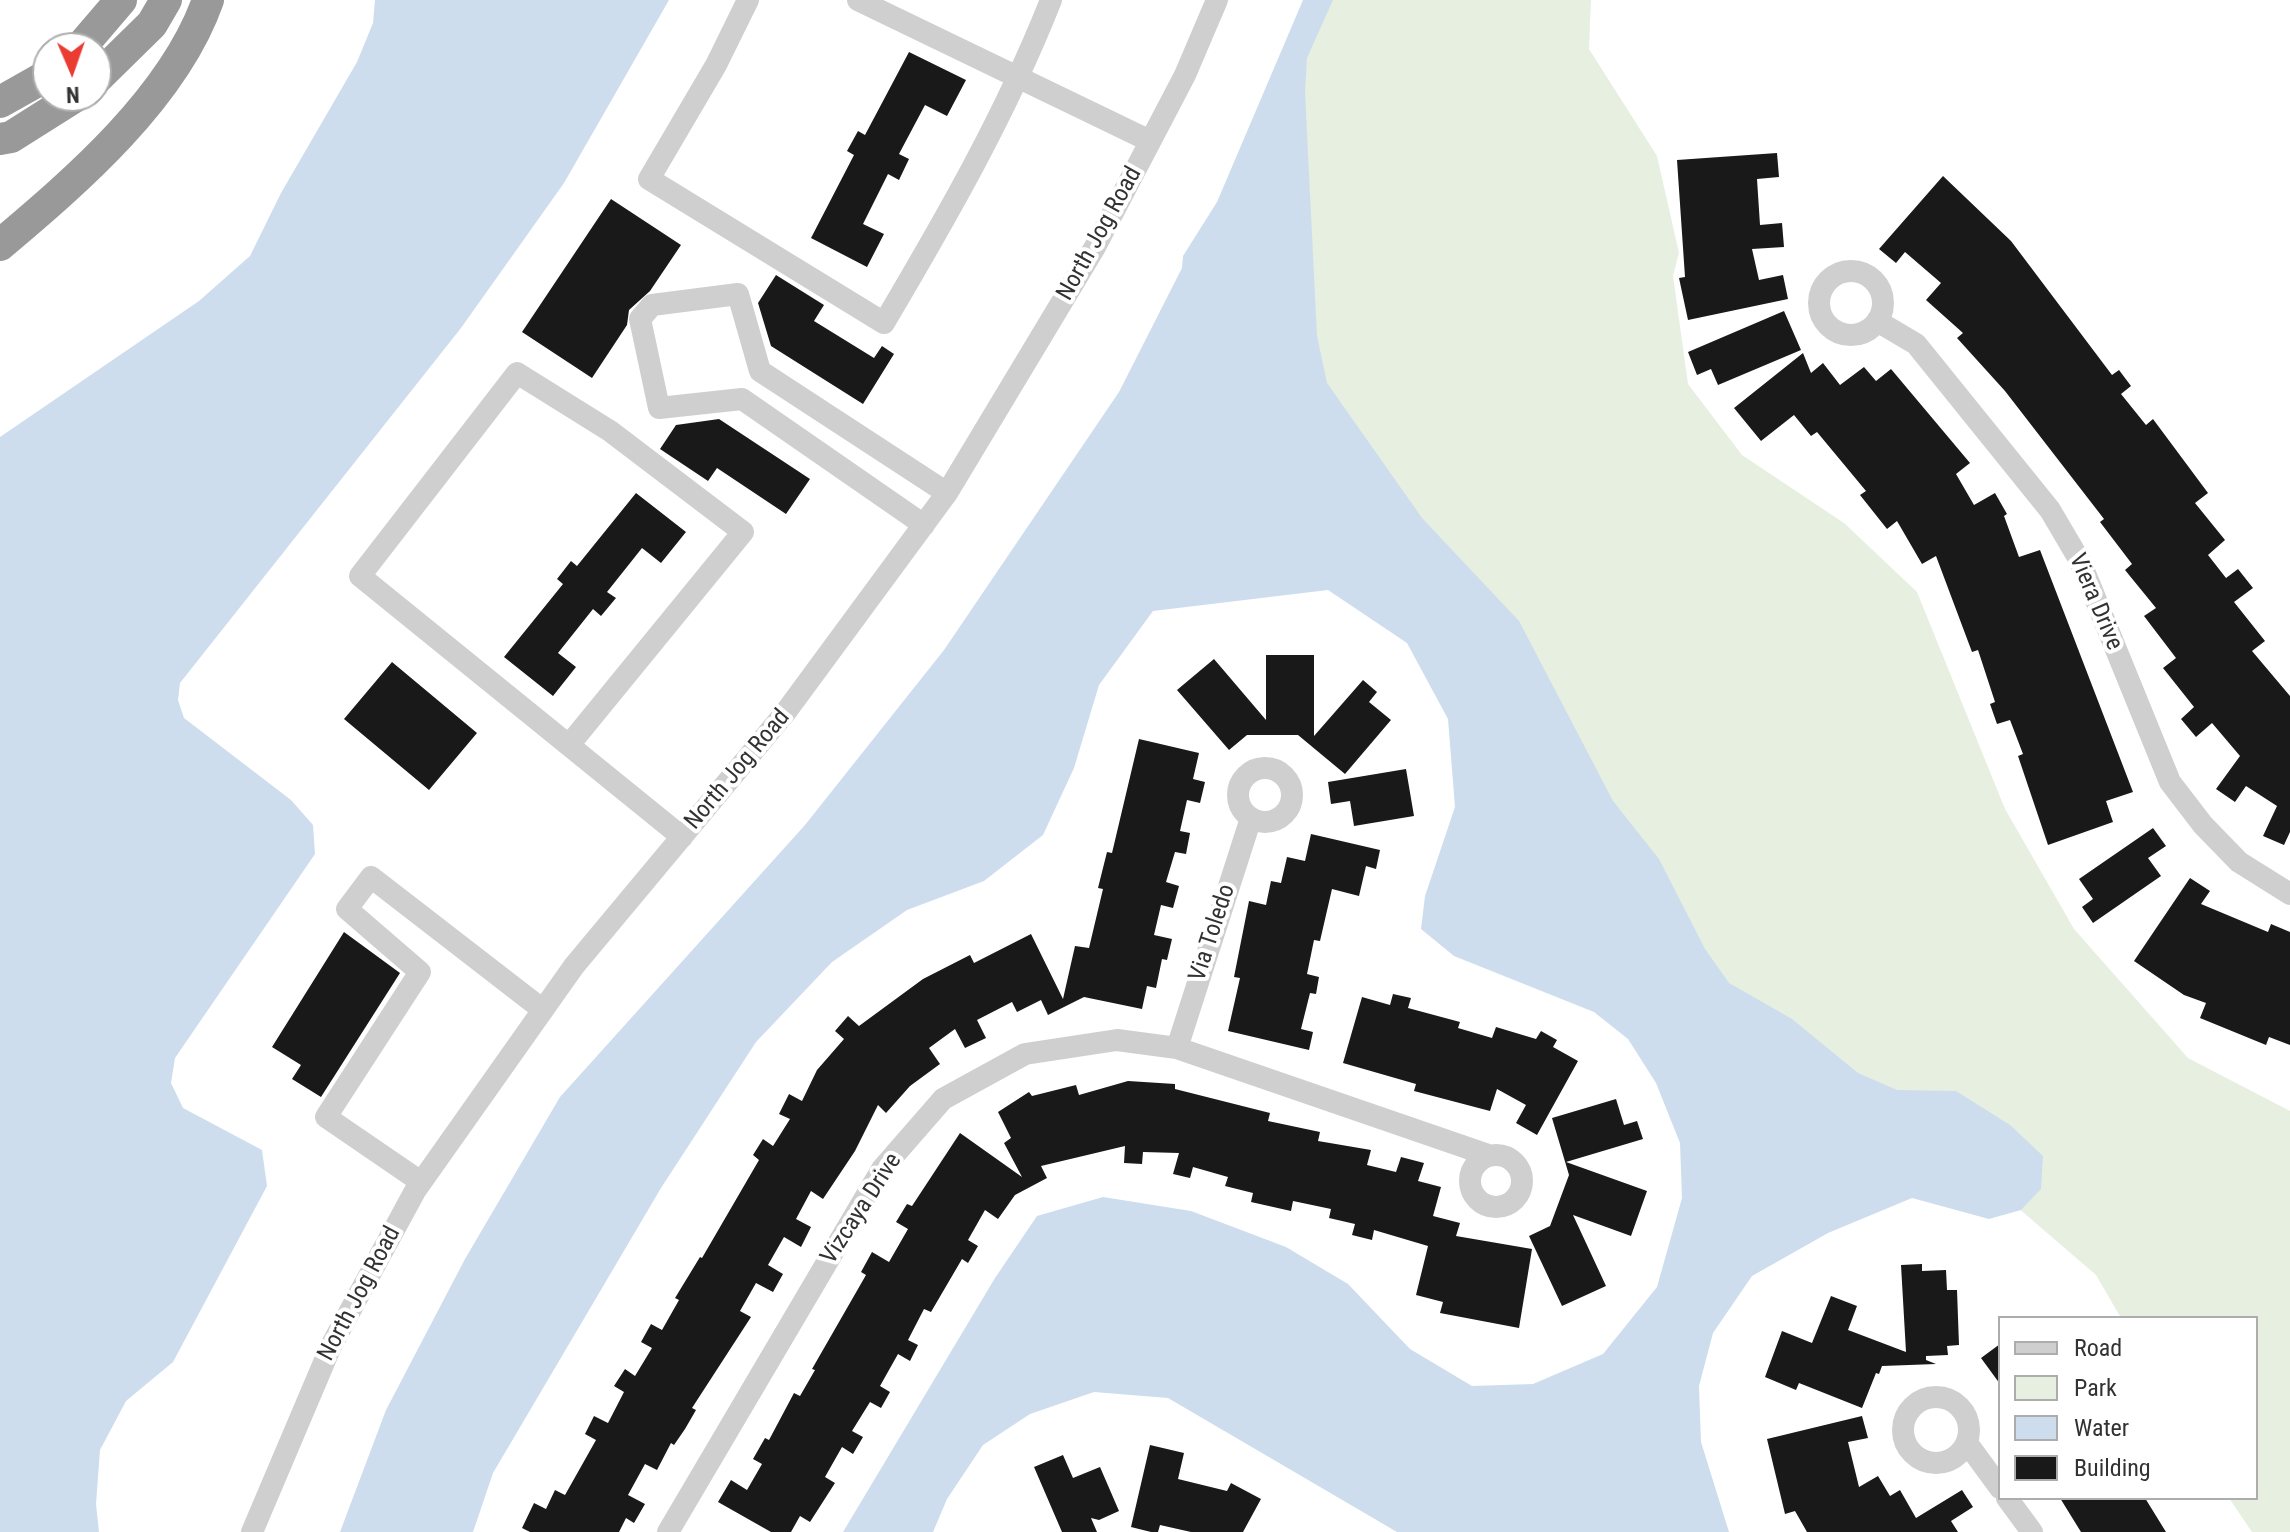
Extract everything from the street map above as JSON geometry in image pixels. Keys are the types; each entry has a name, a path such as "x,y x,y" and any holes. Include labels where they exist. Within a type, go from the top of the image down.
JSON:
{"highway":[{"path":"94,32 121,0"},
{"path":"112,63 152,24 166,0"},
{"path":"0,245 76,180 150,100 201,18 208,0"},
{"path":"0,102 32,84"},
{"path":"0,139 11,137 51,112"}],"street":[{"path":"748,0 716,65 649,179 884,323 955,201 1020,78 1051,0"},
{"path":"858,0 1150,141"},
{"name":"North Jog Road","path":"252,1532 331,1346 421,1182 574,966 785,713 947,493 1095,247 1217,0"},
{"path":"924,525 742,399 659,408 640,319 652,305 738,294 760,371 947,493"},
{"name":"Viera Drive","path":"1877,321 1916,344 2050,510 2080,561 2170,782 2203,825 2239,862 2290,894"},
{"path":"742,399 760,371"},
{"path":"569,745 743,532 610,431 517,373 360,576 682,837"},
{"name":"Via Toledo","path":"1177,1048 1251,818"},
{"path":"421,1182 326,1117 420,972 347,909 371,877 543,1010"},
{"name":"Vizcaya Drive","path":"668,1532 882,1169 943,1099 1025,1054 1117,1040 1177,1048 1488,1155"},
{"path":"1967,1443 1998,1485"},
{"path":"2008,1500 2032,1532"}],"green space":[{"path":"1322,0 1591,0 1589,49 1657,156 1679,253 1673,276 1688,384 1742,455 1844,523 1917,592 2005,809 2074,929 2188,1058 2290,1111 2290,1532 2252,1532 2230,1500 2258,1500 2258,1316 2120,1316 2096,1275 1981,1176 1812,1098 1296,392 1282,105"}],"water":[{"path":"375,0 669,0 564,183 461,328 180,683 178,700 184,718 291,800 313,825 315,854 175,1058 171,1083 183,1108 262,1150 267,1186 173,1362 126,1401 100,1450 96,1504 99,1532 0,1532 0,437 199,301 250,256 281,193 357,62 373,23"},
{"path":"1303,0 1333,0 1307,58 1305,92 1317,336 1327,383 1422,518 1519,621 1613,801 1659,859 1705,949 1729,983 1792,1019 1858,1073 1897,1090 1956,1091 2010,1125 2043,1156 2041,1189 2021,1210 1989,1219 1912,1198 1828,1233 1752,1276 1713,1333 1699,1386 1701,1442 1729,1532 1397,1532 1168,1398 1094,1392 1030,1414 983,1445 947,1499 933,1532 843,1532 995,1278 1037,1216 1103,1197 1191,1211 1286,1247 1348,1284 1410,1349 1472,1386 1533,1384 1603,1354 1657,1287 1682,1198 1680,1143 1656,1083 1628,1039 1594,1012 1454,956 1421,929 1425,896 1455,807 1448,719 1407,643 1328,590 1153,611 1099,685 1074,768 1043,835 984,881 907,910 832,962 756,1042 661,1188 493,1473 473,1532 340,1532 386,1410 465,1259 560,1097 805,825 944,650 1119,392 1182,268 1183,256 1217,202"}],"building":[{"path":"909,52 966,80 947,116 925,105 899,154 909,159 899,180 888,174 863,224 884,234 867,267 811,238 854,155 847,151 858,131 865,135"},
{"path":"1777,153 1779,177 1757,179 1760,225 1782,223 1784,247 1752,249 1759,280 1783,275 1788,299 1688,320 1679,278 1685,277 1677,160"},
{"path":"1943,176 2011,241 2112,375 2119,370 2131,386 2121,394 2146,425 2153,419 2208,493 2195,503 2225,540 2208,555 2226,578 2238,569 2253,588 2234,602 2265,641 2252,651 2290,696 2290,832 2284,845 2263,836 2277,806 2246,786 2235,802 2216,789 2240,756 2212,723 2196,737 2181,719 2194,707 2163,668 2176,658 2144,616 2156,608 2125,570 2132,564 2100,522 2104,519 2005,391 1957,338 1963,333 1926,300 1941,283 1905,252 1896,263 1879,249"},
{"path":"611,199 681,245 650,291 629,310 627,325 592,378 522,332"},
{"path":"776,275 824,305 814,321 874,358 882,346 894,354 863,404 771,346 758,303"},
{"path":"1784,311 1801,350 1718,385 1711,369 1697,375 1688,352"},
{"path":"1803,353 1811,373 1823,363 1840,385 1864,367 1876,381 1891,369 1970,463 1956,474 1974,505 1995,493 2007,514 2004,516 2019,557 2040,550 2133,792 2106,801 2113,822 2048,845 2018,756 2023,754 2010,720 1997,724 1990,704 1995,702 1978,650 1972,652 1936,556 1922,564 1897,521 1887,529 1860,495 1866,491 1817,432 1811,436 1794,415 1761,441 1734,408"},
{"path":"719,419 810,479 786,514 717,468 708,481 660,449 676,425"},
{"path":"636,493 686,532 661,563 642,548 607,592 616,598 601,616 593,609 558,653 576,667 553,696 504,657 563,584 557,579 571,561 577,566"},
{"path":"1266,655 1314,655 1314,736 1363,680 1377,692 1369,702 1391,720 1345,774 1298,735 1247,735 1229,750 1177,690 1214,659 1266,720"},
{"path":"392,662 477,733 429,790 344,719"},
{"path":"1139,739 1199,753 1193,779 1205,782 1200,803 1187,800 1180,831 1190,833 1186,854 1175,852 1166,882 1179,886 1173,908 1161,905 1154,935 1172,939 1167,960 1162,959 1156,988 1147,986 1142,1009 1084,997 1048,1015 1041,1000 1017,1012 1012,1002 977,1020 986,1038 965,1048 955,1029 929,1048 940,1064 910,1086 886,1113 878,1105 855,1151 823,1199 811,1191 796,1219 811,1227 801,1247 784,1237 768,1265 783,1274 773,1292 756,1283 740,1311 751,1317 692,1408 696,1410 685,1429 674,1445 671,1443 657,1470 645,1464 628,1495 645,1504 634,1523 626,1518 619,1532 530,1532 522,1528 534,1503 546,1509 555,1490 565,1495 596,1440 585,1434 594,1416 608,1423 624,1392 614,1386 625,1369 635,1376 652,1348 641,1342 651,1324 662,1330 679,1300 675,1298 759,1160 753,1155 763,1139 773,1146 790,1119 779,1114 789,1094 802,1101 817,1070 844,1039 835,1031 848,1016 859,1026 923,979 970,955 974,963 1031,934 1063,999 1075,946 1089,948 1103,889 1098,888 1107,852 1112,853"},
{"path":"1406,769 1414,816 1354,826 1350,801 1331,804 1328,782"},
{"path":"2153,828 2166,846 2148,858 2161,876 2093,923 2082,907 2093,899 2079,879"},
{"path":"1311,834 1380,850 1376,869 1366,866 1359,896 1332,889 1320,941 1314,940 1307,974 1319,977 1316,994 1310,993 1301,1029 1313,1032 1309,1050 1228,1031 1240,978 1234,977 1249,901 1266,905 1271,881 1281,883 1287,857 1305,861"},
{"path":"2190,878 2210,891 2201,904 2268,932 2271,924 2290,932 2290,1045 2269,1037 2266,1045 2200,1018 2206,1003 2184,995 2134,961"},
{"path":"344,932 400,973 321,1097 292,1079 301,1065 272,1047"},
{"path":"1393,994 1411,998 1408,1008 1460,1022 1458,1028 1492,1038 1496,1027 1536,1039 1541,1031 1557,1040 1553,1047 1578,1061 1537,1135 1516,1123 1526,1105 1497,1089 1490,1111 1414,1091 1416,1084 1343,1063 1362,997 1390,1005"},
{"path":"1128,1081 1175,1084 1175,1089 1270,1113 1268,1121 1320,1132 1318,1141 1371,1150 1367,1165 1396,1172 1401,1157 1424,1163 1418,1181 1441,1187 1433,1216 1460,1223 1456,1236 1532,1249 1519,1328 1440,1313 1443,1302 1416,1295 1428,1246 1374,1230 1372,1240 1352,1235 1355,1224 1329,1218 1331,1209 1293,1201 1291,1211 1251,1202 1253,1193 1225,1186 1228,1177 1193,1167 1190,1178 1173,1174 1179,1153 1143,1152 1142,1164 1124,1163 1125,1146 1041,1166 1047,1178 1015,1195 998,1219 985,1210 968,1240 978,1246 968,1263 962,1259 931,1312 924,1309 908,1340 918,1345 910,1361 898,1354 880,1386 890,1392 881,1408 870,1402 852,1431 863,1437 853,1454 842,1447 825,1477 835,1483 810,1522 800,1516 791,1532 771,1532 718,1502 731,1480 747,1490 762,1464 753,1459 765,1438 769,1440 794,1393 800,1396 815,1370 812,1369 866,1275 861,1272 872,1252 889,1262 908,1229 896,1222 907,1204 912,1206 960,1133 1022,1177 1004,1143 1011,1138 998,1112 1029,1092 1032,1096 1076,1085 1079,1095"},
{"path":"1616,1099 1624,1125 1637,1121 1643,1139 1566,1162 1647,1191 1631,1236 1573,1215 1606,1286 1562,1306 1529,1236 1550,1226 1569,1175 1552,1118"},
{"path":"1922,1264 1922,1271 1946,1270 1947,1290 1957,1290 1959,1345 1947,1346 1948,1355 1926,1356 1926,1360 1936,1364 1882,1366 1879,1374 1876,1373 1862,1408 1799,1383 1796,1390 1765,1377 1782,1331 1812,1343 1831,1296 1857,1306 1848,1330 1906,1352 1901,1265"},
{"path":"1998,1345 1998,1381 1981,1358"},
{"path":"1862,1416 1868,1438 1848,1442 1859,1487 1878,1476 1890,1496 1900,1490 1916,1518 1962,1490 1973,1507 1951,1521 1958,1532 1807,1532 1795,1511 1785,1514 1767,1439"},
{"path":"1150,1445 1184,1453 1178,1479 1227,1491 1231,1483 1261,1499 1243,1532 1191,1532 1160,1525 1158,1532 1151,1532 1131,1527"},
{"path":"1063,1455 1073,1478 1100,1467 1119,1511 1099,1520 1091,1518 1097,1532 1062,1532 1034,1467"},
{"path":"2061,1500 2146,1500 2166,1532 2081,1532"}]}
